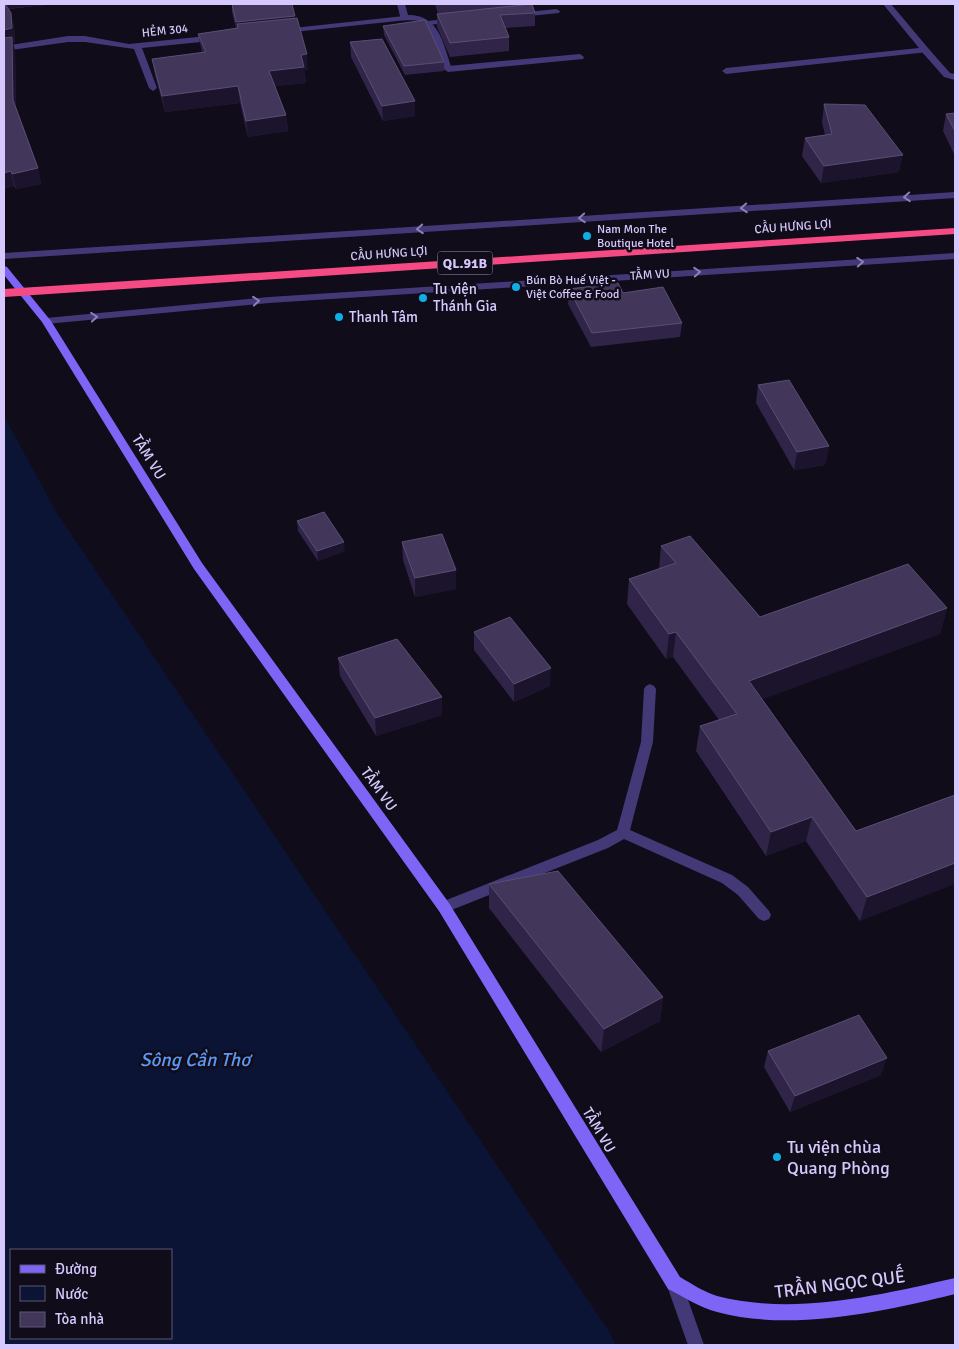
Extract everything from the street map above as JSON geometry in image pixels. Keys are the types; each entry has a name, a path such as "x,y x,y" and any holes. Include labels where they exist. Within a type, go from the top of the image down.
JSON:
{"highway":[{"name":"CẦU HƯNG LỢI","path":"4,293 955,231"}],"street":[{"path":"401,4 404,18"},
{"path":"887,4 947,75 955,77"},
{"path":"507,16 556,11"},
{"path":"275,32 404,18 421,18 428,22 440,46 448,69 580,57"},
{"path":"428,22 467,19"},
{"name":"HẺM 304","path":"4,49 77,38 118,46 137,47 225,37"},
{"name":"HẺM 304","path":"137,47 153,88"},
{"path":"726,71 925,50"},
{"path":"4,256 955,195"},
{"name":"TẦM VU","path":"46,321 269,300 955,256"},
{"name":"TẦM VU","path":"4,269 46,321 198,566 444,906 674,1283"},
{"path":"444,906 603,844 624,833 647,742 650,689"},
{"path":"624,833 727,879 743,891 764,915"},
{"path":"674,1283 696,1345"},
{"name":"TRẦN NGỌC QUẾ","path":"674,1283 718,1304 765,1312 829,1308 923,1294 955,1286"}],"water":[{"name":"Sông Cần Thơ","path":"4,416 57,513 612,1336 615,1345 4,1345"}],"building":[{"path":"4,4 11,13 12,28 4,30"},
{"path":"232,4 292,4 295,16 236,22"},
{"path":"532,4 535,13 500,15 509,37 450,43 437,14"},
{"path":"297,18 307,54 301,55 304,67 269,71 286,115 246,121 238,86 162,96 152,59 206,52 198,34 238,28 237,24"},
{"path":"425,20 444,62 404,66 383,26"},
{"path":"12,37 13,100 38,168 12,174 11,171 4,173 4,38"},
{"path":"382,39 415,101 382,106 350,42"},
{"path":"824,104 865,105 903,155 824,166 805,138 832,134"},
{"path":"955,113 955,131 946,114"},
{"path":"618,283 623,293 663,287 682,323 592,333 569,289"},
{"path":"789,380 829,446 797,452 758,385"},
{"path":"324,512 344,542 317,551 297,521"},
{"path":"442,534 456,570 415,578 402,542"},
{"path":"690,536 760,617 908,564 947,608 749,681 856,831 955,795 955,863 867,897 812,817 771,832 700,726 737,714 676,632 669,634 629,579 676,563 661,546"},
{"path":"510,617 551,668 514,684 474,632"},
{"path":"397,639 442,697 375,718 338,658"},
{"path":"558,871 663,997 604,1029 489,884"},
{"path":"859,1015 887,1058 795,1096 768,1051"}],"place":[{"name":"Nam Mon The Boutique Hotel","path":"587,236"},
{"name":"Bún Bò Huế Việt - Việt Coffee & Food","path":"516,287"},
{"name":"Tu viện Thánh Gia","path":"423,298"},
{"name":"Thanh Tâm","path":"339,317"},
{"name":"Tu viện chùa Quang Phòng","path":"777,1157"}]}
